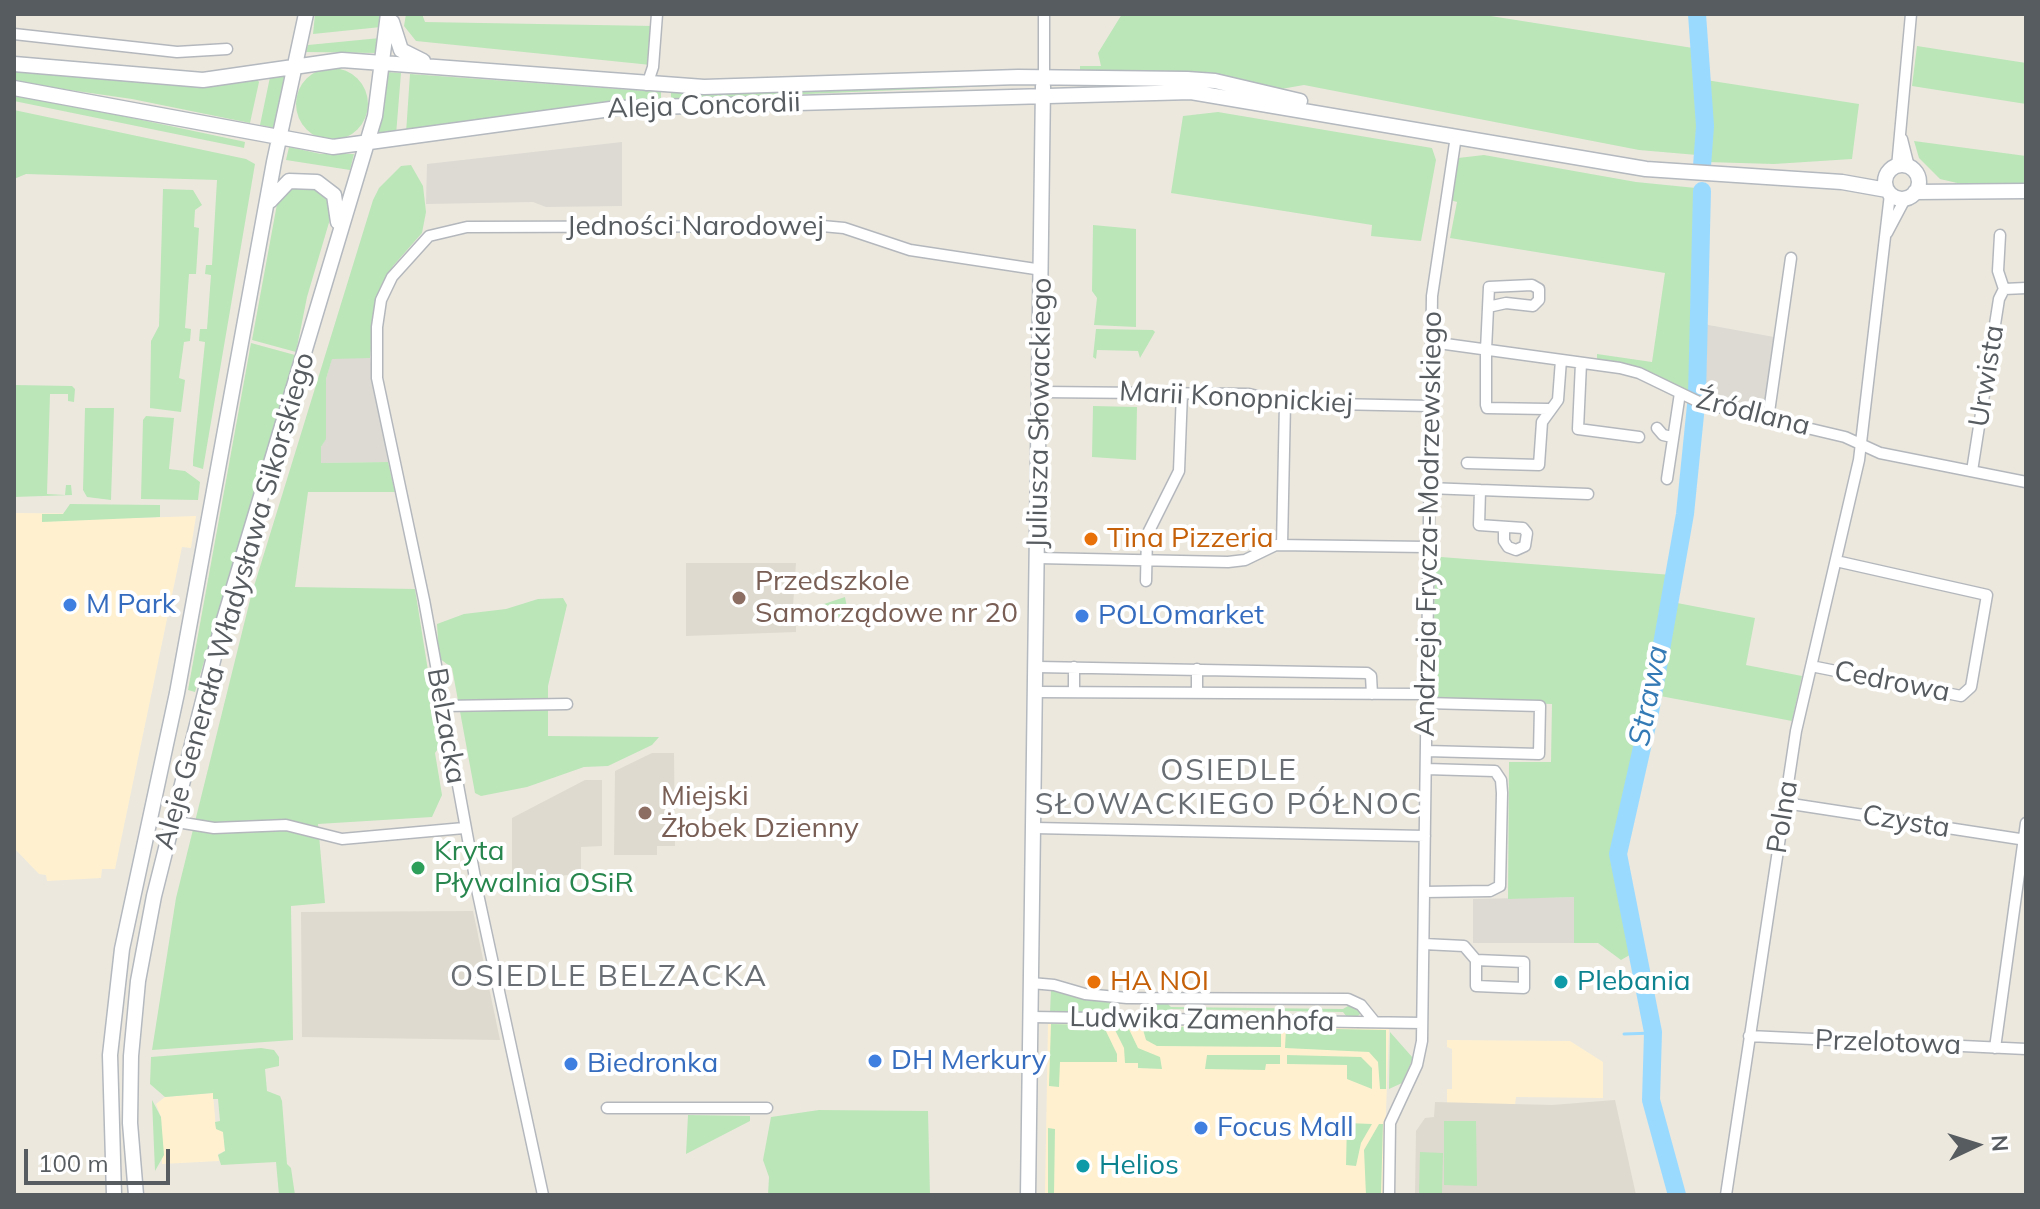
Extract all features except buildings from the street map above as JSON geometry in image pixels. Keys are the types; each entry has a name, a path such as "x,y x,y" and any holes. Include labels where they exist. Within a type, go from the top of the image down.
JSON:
{"street":[{"name":"Aleje Generała Władysława Sikorskiego","path":"114,1195 110,1055 122,949 177,693 306,14"},
{"name":"Aleje Generała Władysława Sikorskiego","path":"136,1195 130,1123 134,1018 144,942 171,821 220,633 375,116 389,14"},
{"path":"389,14 394,38 401,50 434,66"},
{"name":"Juliusza Słowackiego","path":"1028,1195 1044,14"},
{"name":"Polna","path":"1726,1195 1785,803 1811,666 1861,443 1885,238 1898,178 1911,14"},
{"path":"647,85 652,73 657,16"},
{"path":"14,34 163,51 227,49"},
{"name":"Aleja Concordii","path":"14,64 173,80 217,79 335,60 647,85 1044,77 1215,81 1393,125"},
{"name":"Aleja Concordii","path":"14,88 328,147 618,108 1043,94 1191,92 1393,125"},
{"path":"1393,125 1660,171 1842,182 1898,178 1971,191"},
{"name":"Andrzeja Frycza-Modrzewskiego","path":"1389,1195 1390,1123 1421,1054 1431,342 1435,261 1456,136"},
{"path":"1898,178 1910,196"},
{"path":"1898,178 1910,196"},
{"path":"268,204 276,191 292,180 325,185 337,204 337,243"},
{"path":"1910,196 2026,191"},
{"path":"1885,238 1910,196"},
{"name":"Jedności Narodowej","path":"403,260 429,236 456,227 822,226 844,228 910,250 1042,270"},
{"name":"Urwista","path":"1972,471 1999,299 2004,289 1998,271 2000,235"},
{"path":"1768,419 1791,258"},
{"name":"Belzacka","path":"403,260 381,300 377,327 377,378 444,706 464,828 543,1195"},
{"path":"1488,307 1506,303 1533,306 1539,300 1539,289 1535,285 1491,286 1488,307 1486,350 1487,408 1548,409 1554,406 1560,390 1561,360"},
{"path":"2004,289 2026,288"},
{"name":"Źródlana","path":"1431,342 1639,373 1696,402 1861,443 1880,453 2026,482"},
{"path":"1581,363 1578,429 1639,437"},
{"name":"Marii Konopnickiej","path":"1041,392 1249,394 1285,403 1430,406"},
{"path":"1146,581 1147,535 1179,471 1182,392"},
{"path":"1667,479 1680,393"},
{"path":"1282,545 1285,403"},
{"path":"1467,463 1538,466 1542,422 1548,409"},
{"path":"1657,428 1663,435 1672,437"},
{"path":"1428,488 1588,494"},
{"path":"1480,490 1479,525 1504,527"},
{"path":"1038,558 1237,562 1282,545 1427,547"},
{"name":"Cedrowa","path":"1811,666 1965,695 1971,687 1987,595 1836,561"},
{"path":"1037,667 1367,673 1371,676 1372,694"},
{"path":"1074,667 1074,692"},
{"path":"1197,669 1197,693"},
{"path":"1036,692 1372,694 1540,706 1539,754 1426,751"},
{"path":"444,706 567,704"},
{"path":"1424,892 1490,891 1500,886 1502,793 1501,780 1495,771 1426,769"},
{"name":"Czysta","path":"1785,803 2025,840"},
{"path":"171,821 206,828 286,825 342,839 464,828"},
{"path":"1995,1048 2026,823"},
{"path":"1034,828 1425,836"},
{"path":"1424,944 1464,946 1476,960 1476,986 1524,988 1524,962 1476,960"},
{"name":"Ludwika Zamenhofa","path":"1031,983 1054,985 1085,994 1127,998 1348,999 1361,1005 1374,1021"},
{"path":"1127,998 1129,1018"},
{"name":"Ludwika Zamenhofa","path":"1031,1017 1422,1023"},
{"name":"Przelotowa","path":"1749,1036 2026,1049"},
{"path":"607,1108 767,1108"}],"shaded area":[{"path":"622,142 622,206 546,207 533,202 426,204 427,164"},
{"path":"1703,324 1774,337 1763,413 1699,398"},
{"path":"332,358 370,358 388,462 321,463 321,447 326,438 326,379"},
{"path":"14,513 118,514 139,518 196,516 191,548 182,547 115,869 102,869 101,878 47,881 46,875 39,874 14,848"},
{"name":"Przedszkole Samorządowe nr 20","path":"686,563 796,563 793,606 796,607 796,632 686,636"},
{"name":"Miejski Żłobek Dzienny","path":"652,753 674,753 675,846 657,846 657,855 614,855 615,771"},
{"path":"585,780 602,780 602,846 581,847 581,873 512,883 512,818"},
{"path":"1574,897 1574,943 1473,943 1473,899"},
{"path":"473,911 500,1040 302,1037 301,912"},
{"name":"Focus Mall","path":"1048,1024 1389,1029 1383,1195 1045,1195"},
{"path":"1447,1040 1570,1041 1603,1062 1603,1098 1516,1097 1515,1105 1447,1103 1447,1089 1452,1089 1452,1049 1447,1047"},
{"path":"213,1093 216,1129 223,1131 225,1151 218,1154 219,1161 162,1164 161,1117 156,1104 165,1097"},
{"path":"1615,1100 1636,1195 1415,1195 1416,1131 1425,1118 1434,1117 1435,1102 1552,1105"}],"green space":[{"path":"315,14 382,14 381,27 313,34"},
{"path":"406,14 422,14 425,22 654,26 651,65 416,41 404,26"},
{"path":"1122,14 1478,14 1693,48 1699,123 1697,155 1639,150 1304,85 1281,89 1228,77 1080,75 1080,66 1101,66 1098,53"},
{"path":"380,38 378,53 306,52 308,45"},
{"path":"1917,46 2026,63 2026,104 1912,86"},
{"path":"14,68 142,83 187,85 257,79 259,82 250,123 132,99 14,82"},
{"path":"332,68 352,74 362,84 368,104 362,124 352,134 332,140 312,134 302,124 296,104 302,84 312,74"},
{"path":"387,72 401,73 396,135 376,137"},
{"path":"286,74 275,128 260,125 270,77"},
{"path":"410,74 661,92 661,101 580,105 406,133"},
{"path":"1706,80 1859,104 1852,159 1774,164 1706,162"},
{"path":"1012,82 1012,85 671,100 671,92"},
{"path":"14,93 241,141 245,142 244,148 14,101"},
{"path":"14,110 246,159 255,164 203,469 193,466 193,460 205,342 199,341 200,329 207,329 211,275 205,274 206,265 212,265 217,180 26,174 14,179"},
{"path":"1218,112 1432,148 1436,160 1421,241 1371,236 1372,225 1171,193 1183,116"},
{"path":"1914,141 2026,156 2026,185 1970,186 1940,179 1919,158"},
{"path":"289,147 321,154 354,154 350,170 286,160"},
{"path":"1484,155 1636,182 1696,188 1691,394 1632,365 1597,359 1597,354 1652,362 1665,273 1450,238 1457,202 1450,200 1458,158"},
{"path":"411,165 423,186 426,212 422,233 393,266 376,300 370,358 332,359 326,379 326,439 321,447 321,463 388,462 395,492 308,492 295,587 415,589 440,746 435,753 442,795 432,817 318,824 325,903 291,906 293,1040 152,1050 176,898 251,596 373,200 379,188 401,166"},
{"path":"295,183 326,191 333,209 307,297 296,352 252,340 277,204"},
{"path":"163,189 193,190 202,205 195,210 194,227 199,228 196,274 189,274 185,328 191,329 190,341 184,342 179,378 185,380 181,412 150,408 151,341 159,326"},
{"path":"1093,225 1136,229 1136,327 1094,325 1097,298 1092,291"},
{"path":"1096,329 1155,332 1140,358 1138,351 1097,350 1096,359 1093,357"},
{"path":"251,343 295,355 195,692 188,690"},
{"path":"14,385 72,386 75,389 74,402 68,401 68,394 50,394 47,494 65,495 66,485 71,485 72,495 14,497"},
{"path":"1093,406 1137,407 1136,460 1092,457"},
{"path":"85,408 114,408 111,500 87,497 83,490"},
{"path":"146,416 174,418 169,469 185,471 200,482 198,500 141,499 143,420"},
{"path":"70,504 160,505 160,517 42,522 42,514 63,514"},
{"path":"1441,557 1672,575 1617,834 1616,854 1635,952 1621,960 1598,943 1574,943 1574,897 1508,899 1509,762 1551,762 1552,704 1433,702 1435,560"},
{"path":"845,597 849,618 825,620 818,606"},
{"path":"563,598 567,605 548,686 548,736 659,737 652,745 608,766 584,767 527,787 481,796 475,793 452,668 439,658 437,624 464,614 506,609 538,599"},
{"path":"1672,602 1755,618 1746,665 1802,676 1792,721 1655,695"},
{"path":"1051,989 1116,1004 1119,1011 1050,1013"},
{"path":"1154,1001 1166,1002 1171,1007 1343,1009 1353,1003 1361,1013 1357,1017 1347,1017 1343,1012 1171,1009 1165,1015 1154,1015"},
{"path":"1051,1024 1103,1025 1117,1054 1117,1062 1060,1062 1059,1087 1049,1086"},
{"path":"1127,1025 1138,1048 1160,1057 1162,1069 1138,1068 1138,1063 1125,1063 1124,1048 1113,1026"},
{"path":"1142,1026 1281,1028 1281,1047 1157,1046 1146,1040"},
{"path":"1286,1028 1386,1030 1386,1089 1380,1089 1378,1062 1369,1052 1285,1048"},
{"path":"1390,1032 1413,1058 1402,1083 1389,1089"},
{"path":"261,1048 274,1050 279,1057 279,1066 265,1069 267,1091 280,1096 282,1101 287,1164 291,1168 295,1195 279,1195 276,1162 221,1165 218,1155 225,1151 223,1132 216,1129 215,1122 220,1121 218,1099 213,1099 213,1093 165,1097 150,1084 151,1057"},
{"path":"1207,1055 1280,1055 1280,1064 1266,1064 1265,1070 1205,1069"},
{"path":"1287,1055 1361,1057 1372,1068 1372,1089 1347,1079 1347,1065 1287,1064"},
{"path":"152,1100 161,1117 164,1155 155,1171"},
{"path":"819,1110 928,1111 930,1195 768,1195 769,1177 763,1160 771,1117"},
{"path":"688,1115 750,1116 750,1121 686,1154"},
{"path":"1444,1121 1476,1121 1477,1186 1444,1185"},
{"path":"1347,1123 1372,1124 1361,1143 1356,1166 1346,1165"},
{"path":"1379,1124 1383,1124 1381,1195 1366,1195 1364,1150"},
{"path":"1048,1128 1055,1129 1054,1195 1048,1195"},
{"path":"1420,1152 1443,1153 1442,1193 1419,1193"}],"waterway":[{"name":"Strawa","path":"1697,14 1705,126 1702,166"},
{"name":"Strawa","path":"1677,1195 1651,1100 1653,1032 1618,854 1650,712 1685,514 1697,395 1702,191"},
{"path":"1624,1034 1653,1033"}],"place":[{"name":"Tina Pizzeria","path":"1091,539"},
{"name":"Przedszkole Samorządowe nr 20","path":"739,598"},
{"name":"M Park","path":"70,605"},
{"name":"POLOmarket","path":"1082,616"},
{"name":"Miejski Żłobek Dzienny","path":"645,813"},
{"name":"Kryta Pływalnia OSiR","path":"418,868"},
{"name":"HA NOI","path":"1094,982"},
{"name":"Plebania","path":"1561,982"},
{"name":"DH Merkury","path":"875,1061"},
{"name":"Biedronka","path":"571,1064"},
{"name":"Focus Mall","path":"1201,1128"},
{"name":"Helios","path":"1083,1166"}],"district":[{"name":"OSIEDLE SŁOWACKIEGO PÓŁNOC","path":"1229,788"},
{"name":"OSIEDLE BELZACKA","path":"609,977"}]}
